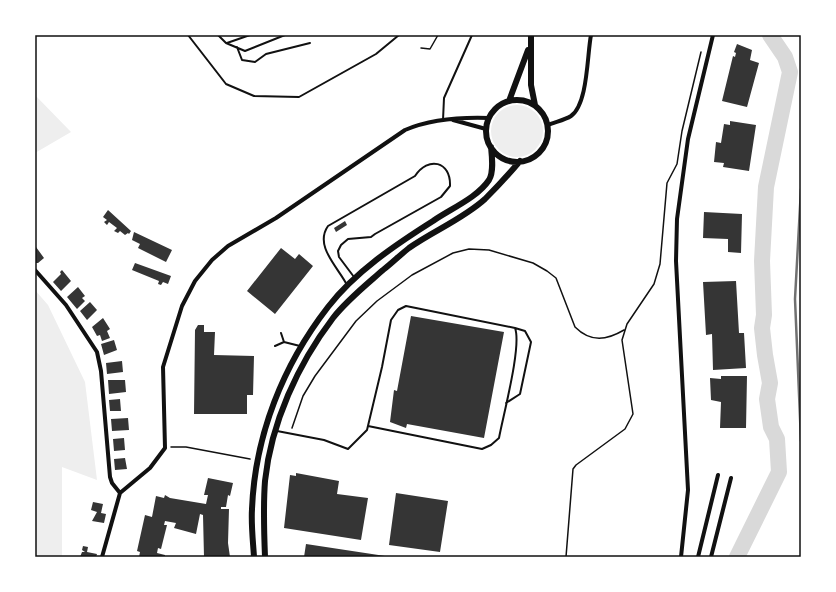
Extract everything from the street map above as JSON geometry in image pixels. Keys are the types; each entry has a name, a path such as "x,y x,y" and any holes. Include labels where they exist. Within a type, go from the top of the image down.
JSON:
{"main road":[{"path":"509,101 518,81 532,35"},
{"path":"530,44 531,85 535,105"},
{"path":"254,557 252,509 261,448 281,382 328,307 355,278 427,224 477,192 489,179 492,167 491,147 486,129 489,118 494,110 509,101 527,101 535,105 543,114 548,125 548,135 544,145 538,153 530,159 520,161 509,160 499,156 491,147"},
{"path":"265,557 264,507 266,480 276,430 293,385 311,350 334,317 362,288 408,249 484,200 520,161"}],"street":[{"path":"548,125 571,116 580,104 584,90 591,35"},
{"path":"681,557 684,541 688,490 676,261 677,219 688,139 713,35"},
{"path":"102,557 120,493 150,468 165,448 162,381 166,354 182,306 195,281 212,260 228,246 276,218 405,130 423,122 453,120 469,117 489,118"},
{"path":"453,120 486,129"},
{"path":"35,270 66,305 97,352 101,371 110,477 112,484 120,493"},
{"path":"698,557 718,475"},
{"path":"711,557 731,478"}],"lane":[{"path":"188,35 226,84 254,96 299,96 376,54 399,35"},
{"path":"218,35 226,43 246,51 285,35"},
{"path":"226,43 250,35"},
{"path":"443,120 444,98 472,35"},
{"path":"237,48 242,60 255,62 266,54 310,43"},
{"path":"347,286 325,248 323,234 328,226 415,176 420,168 426,164 439,164 445,168 449,173 450,186 441,197 371,237 348,239 341,245 338,251 339,257 355,278"},
{"path":"276,430 324,440 348,449 367,430 382,367 391,320 398,310 406,306 525,331 531,342 520,394 506,404"},
{"path":"368,426 482,449 491,445 499,438 506,404 516,353 517,333 515,328"},
{"path":"281,333 284,342"},
{"path":"275,346 284,342 302,347"}],"path":[{"path":"421,48 430,48 438,35"},
{"path":"566,557 573,469 576,465 625,429 633,414 622,340 627,324 654,284 660,264 667,183 676,164 682,130 702,48"},
{"path":"165,448 186,447 254,460"}],"shaded area":[{"path":"35,95 71,132 35,153"},
{"path":"512,105 522,105 536,112 543,126 543,136 536,150 522,157 512,157 502,153 495,146 491,136 491,126 495,116 502,109"},
{"path":"35,290 48,305 85,382 97,480 62,467 62,557 35,557"}],"building":[{"path":"737,44 752,50 750,60 759,63 747,107 722,101 733,56 735,57 736,53 734,52"},
{"path":"730,121 756,125 749,171 723,167 724,163 714,162 716,142 721,143 724,124 730,125"},
{"path":"108,210 131,231 129,234 128,233 125,235 120,231 118,233 114,231 117,228 109,222 107,225 104,222 107,220 103,217"},
{"path":"704,212 742,214 741,253 728,252 728,239 703,238"},
{"path":"345,221 347,225 336,232 334,228"},
{"path":"134,232 172,250 166,262 138,248 140,244 132,240"},
{"path":"36,247 44,258 38,263 35,263"},
{"path":"281,248 295,259 299,254 313,266 275,314 247,291"},
{"path":"135,263 171,276 168,284 163,282 161,285 158,284 159,281 132,270"},
{"path":"62,270 71,281 61,291 53,282 61,274 60,272"},
{"path":"736,281 739,333 744,333 746,368 713,370 712,334 706,335 703,282"},
{"path":"78,287 85,296 82,298 85,301 77,309 67,297"},
{"path":"90,302 97,310 87,320 80,311"},
{"path":"411,316 504,332 484,438 407,424 406,428 390,422 394,390 397,391"},
{"path":"103,318 110,329 107,331 110,338 102,341 100,335 97,336 92,327"},
{"path":"198,325 204,325 204,332 215,332 214,355 254,356 253,395 247,395 247,414 194,414 195,330"},
{"path":"114,340 117,350 104,355 101,344"},
{"path":"122,361 123,372 107,374 106,363"},
{"path":"721,376 747,376 746,428 720,428 721,402 711,400 710,378 721,379"},
{"path":"108,380 125,380 126,392 109,394"},
{"path":"120,399 121,411 110,411 109,400"},
{"path":"128,418 129,430 112,431 111,419"},
{"path":"124,438 125,450 114,451 113,439"},
{"path":"125,458 127,469 115,470 114,459"},
{"path":"296,473 339,481 337,494 368,498 361,540 284,528 290,475 296,476"},
{"path":"208,478 233,483 230,496 228,495 226,507 221,507 221,509 229,509 228,543 230,557 204,557 203,515 200,514 196,534 174,528 176,523 165,521 164,525 167,525 161,549 158,548 157,553 165,555 165,557 139,557 140,552 137,551 145,515 152,517 156,496 164,498 165,495 170,498 206,504 208,495 204,495"},
{"path":"396,493 448,501 440,552 389,545"},
{"path":"93,502 103,504 101,513 106,514 104,523 92,521 97,512 91,510"},
{"path":"306,544 385,556 385,557 304,557"},
{"path":"83,546 88,547 87,552 97,554 96,557 80,557 82,552 85,552 82,550"}],"waterway":[{"path":"737,557 779,472 777,439 771,427 767,399 770,383 762,328 764,315 762,261 766,187 790,72 785,57 770,35"}],"railway":[{"path":"801,189 795,299 801,441"}]}
